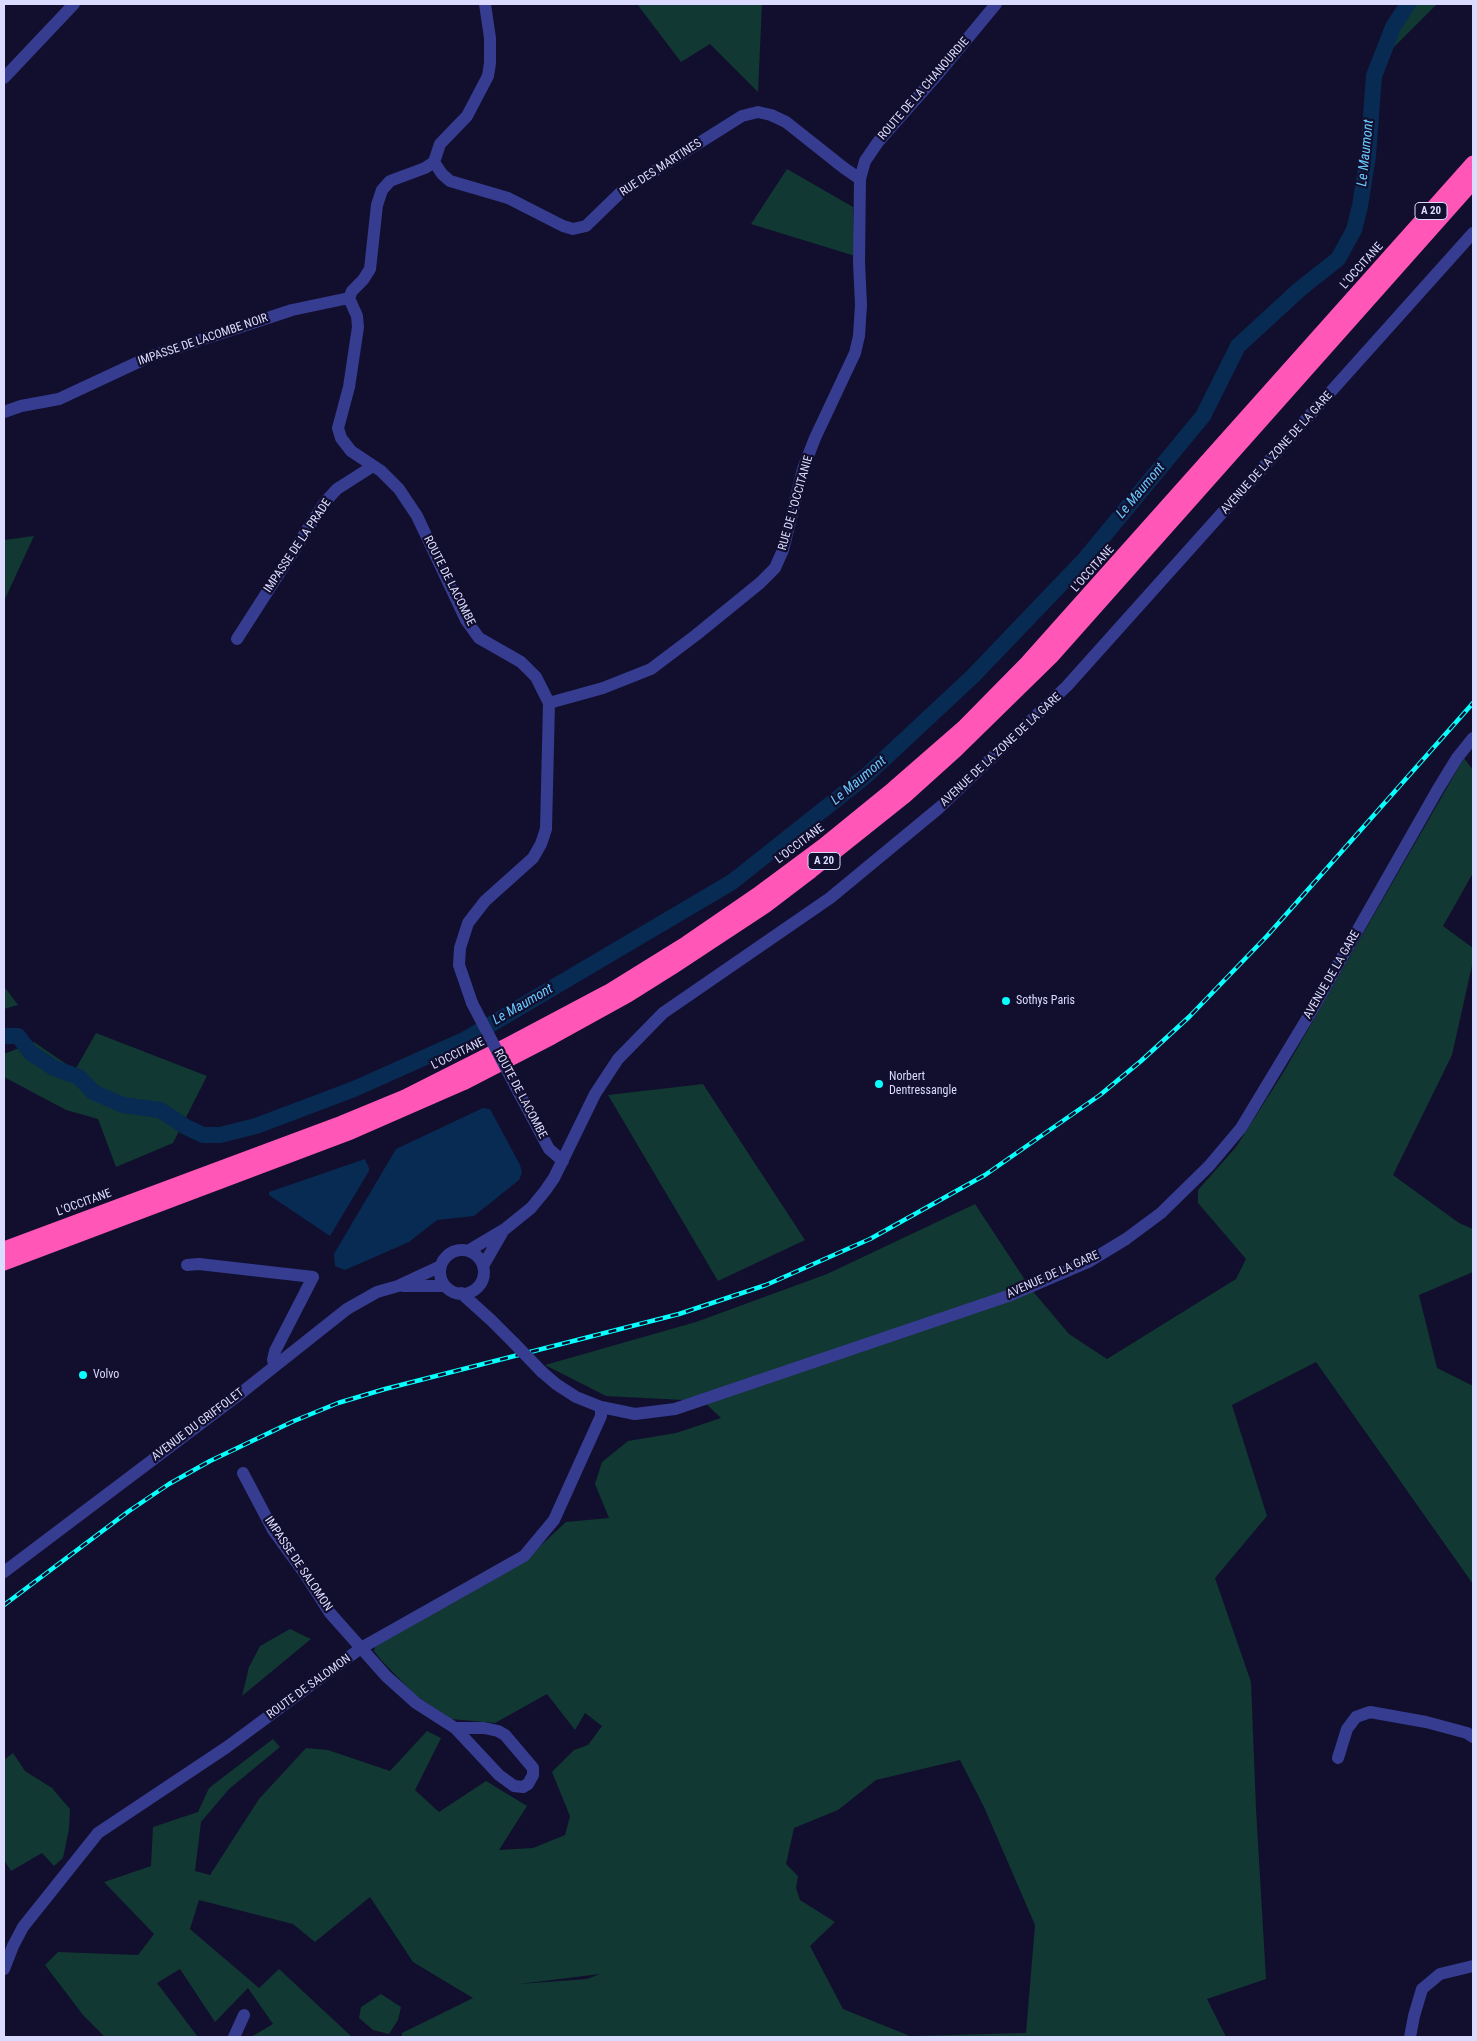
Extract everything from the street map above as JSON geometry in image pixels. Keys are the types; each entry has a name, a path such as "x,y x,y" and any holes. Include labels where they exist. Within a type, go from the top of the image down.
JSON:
{"highway":[{"name":"L'OCCITANE","path":"4,1249 342,1123 405,1097 508,1046 608,992 687,943 758,895 823,846 893,789 963,728 1027,663 1473,163"},
{"name":"A 20","path":"4,1263 351,1132 463,1083 545,1042 628,995 765,906 811,872 905,796 956,750 1051,658 1473,182"}],"street":[{"path":"4,78 74,4"},
{"path":"349,298 352,291 363,280 370,268 377,205 382,190 390,181 426,168 434,162 440,144 467,116 488,76 490,38 485,4"},
{"name":"ROUTE DE LA CHANOURDIE","path":"860,179 865,161 878,142 996,4"},
{"name":"RUE DES MARTINES","path":"434,162 442,174 450,181 508,198 563,226 573,229 586,226 621,192 742,116 758,112 771,115 786,122 860,179"},
{"name":"RUE DE L'OCCITANIE","path":"549,703 603,688 651,669 710,624 760,583 775,568 783,550 803,469 854,353 859,336 861,305 859,262 860,179"},
{"name":"AVENUE DE LA ZONE DE LA GARE","path":"468,1250 505,1229 531,1208 554,1178 595,1094 618,1059 663,1013 830,898 939,808 1067,686 1473,233"},
{"name":"IMPASSE DE LACOMBE NOIR","path":"4,412 21,406 59,400 149,357 292,310 349,298"},
{"name":"ROUTE DE LACOMBE","path":"349,298 357,316 358,327 349,387 338,428 341,438 350,451 388,476 399,488 417,516 466,620 479,638 521,662 536,677 549,703 546,829 541,844 533,858 485,901 468,923 460,948 459,965 472,1003 548,1149 563,1161"},
{"name":"IMPASSE DE LA PRADE","path":"237,639 325,502 337,489 373,466"},
{"name":"AVENUE DE LA GARE","path":"461,1294 491,1320 556,1384 576,1397 602,1407 635,1414 675,1409 812,1364 1011,1295 1088,1262 1126,1239 1161,1213 1209,1166 1241,1128 1310,1012 1438,788 1457,758 1473,738"},
{"name":"AVENUE DE LA ZONE DE LA GARE","path":"483,1266 505,1229"},
{"path":"468,1250 475,1254 483,1266 482,1280 474,1290 461,1294 446,1286 442,1280 441,1266 448,1254 468,1250"},
{"path":"187,1265 199,1264 313,1277 275,1351 273,1360 275,1365"},
{"path":"398,1286 441,1266"},
{"path":"398,1286 446,1286"},
{"name":"AVENUE DU GRIFFOLET","path":"4,1572 236,1397 347,1309 377,1292 398,1286"},
{"path":"479,1286 482,1300 491,1320"},
{"name":"ROUTE DE SALOMON","path":"4,1969 13,1946 24,1927 98,1833 227,1747 361,1648 524,1556 541,1538 554,1520 601,1416 602,1407"},
{"name":"IMPASSE DE SALOMON","path":"243,1473 273,1530 330,1613 386,1676 416,1703 455,1728 499,1775 514,1786 523,1788 528,1784 533,1775 533,1768 505,1735 498,1731 484,1728 455,1728"},
{"path":"1338,1758 1347,1729 1356,1716 1370,1712 1426,1722 1467,1733 1473,1737"},
{"path":"1410,2037 1422,1989 1440,1974 1473,1966"},
{"path":"234,2037 244,2015"}],"green space":[{"path":"637,4 762,4 758,92 710,44 681,62"},
{"path":"1406,4 1437,4 1386,55"},
{"path":"787,169 853,207 855,256 751,224"},
{"path":"34,536 4,601 4,540"},
{"path":"1464,758 1473,770 1473,873 1443,926 1473,948 1473,961 1452,1055 1393,1175 1459,1223 1473,1229 1473,1272 1419,1295 1437,1368 1473,1386 1473,1584 1316,1362 1232,1405 1267,1516 1215,1578 1251,1682 1266,1979 1207,1999 1226,2037 402,2037 402,2033 473,1998 413,1962 370,1897 315,1942 293,1924 199,1900 190,1929 259,1988 279,1969 352,2037 251,2037 273,2024 248,1988 215,2022 180,1969 157,1983 198,2037 105,2037 83,2015 45,1965 58,1952 138,1955 154,1934 104,1882 151,1866 153,1827 198,1812 209,1788 273,1739 280,1747 229,1789 201,1822 195,1871 210,1875 259,1799 306,1748 328,1750 390,1771 427,1731 441,1738 415,1790 439,1812 486,1781 527,1806 499,1850 533,1848 565,1835 570,1816 552,1772 574,1750 588,1745 602,1726 585,1713 575,1730 547,1694 495,1723 451,1719 415,1695 374,1651 375,1647 525,1560 566,1522 609,1518 595,1484 602,1462 628,1441 676,1433 721,1418 703,1401 606,1396 545,1365 696,1322 827,1274 975,1204 1031,1289 1069,1334 1107,1359 1236,1279 1246,1259 1198,1203 1198,1190 1236,1147 1283,1073","holes":["960,1760 984,1807 1035,1925 1026,2033 910,2036 843,2009 810,1946 835,1922 800,1900 796,1888 798,1876 786,1864 794,1828 838,1810 876,1780","600,1974 587,1979 519,1984"]},
{"path":"4,988 6,989 18,1005 4,1009"},
{"path":"96,1033 207,1076 173,1143 116,1167 98,1119 66,1110 4,1077 4,1054 34,1042 75,1070"},
{"path":"703,1084 805,1240 718,1281 608,1095"},
{"path":"290,1629 311,1639 242,1696 249,1667 260,1646"},
{"path":"13,1753 25,1771 52,1788 70,1809 69,1829 63,1858 54,1866 42,1853 11,1871 4,1860 4,1760"},
{"path":"381,1994 401,2007 398,2020 389,2034 373,2030 359,2018 361,2007"}],"water":[{"path":"483,1108 490,1109 520,1165 522,1173 519,1180 474,1216 437,1220 409,1242 345,1270 335,1266 334,1254 396,1149"},
{"path":"365,1159 369,1171 330,1236 269,1195 269,1192"}],"waterway":[{"name":"Le Maumont","path":"4,1036 18,1036 31,1053 54,1068 79,1077 93,1092 123,1105 160,1110 186,1127 203,1135 220,1135 256,1126 354,1089 466,1039 732,882 867,775 973,676 1084,560 1203,416 1238,346 1300,289 1338,259 1354,230 1360,206 1368,156 1374,76 1393,27 1408,4"}],"railway":[{"path":"4,1605 129,1511 169,1484 210,1461 294,1421 338,1403 385,1389 679,1314 766,1285 870,1239 985,1175 1100,1095 1189,1017 1267,936 1473,703"}],"place":[{"name":"Sothys Paris","path":"1006,1001"},
{"name":"Norbert Dentressangle","path":"879,1084"},
{"name":"Volvo","path":"83,1375"}]}
